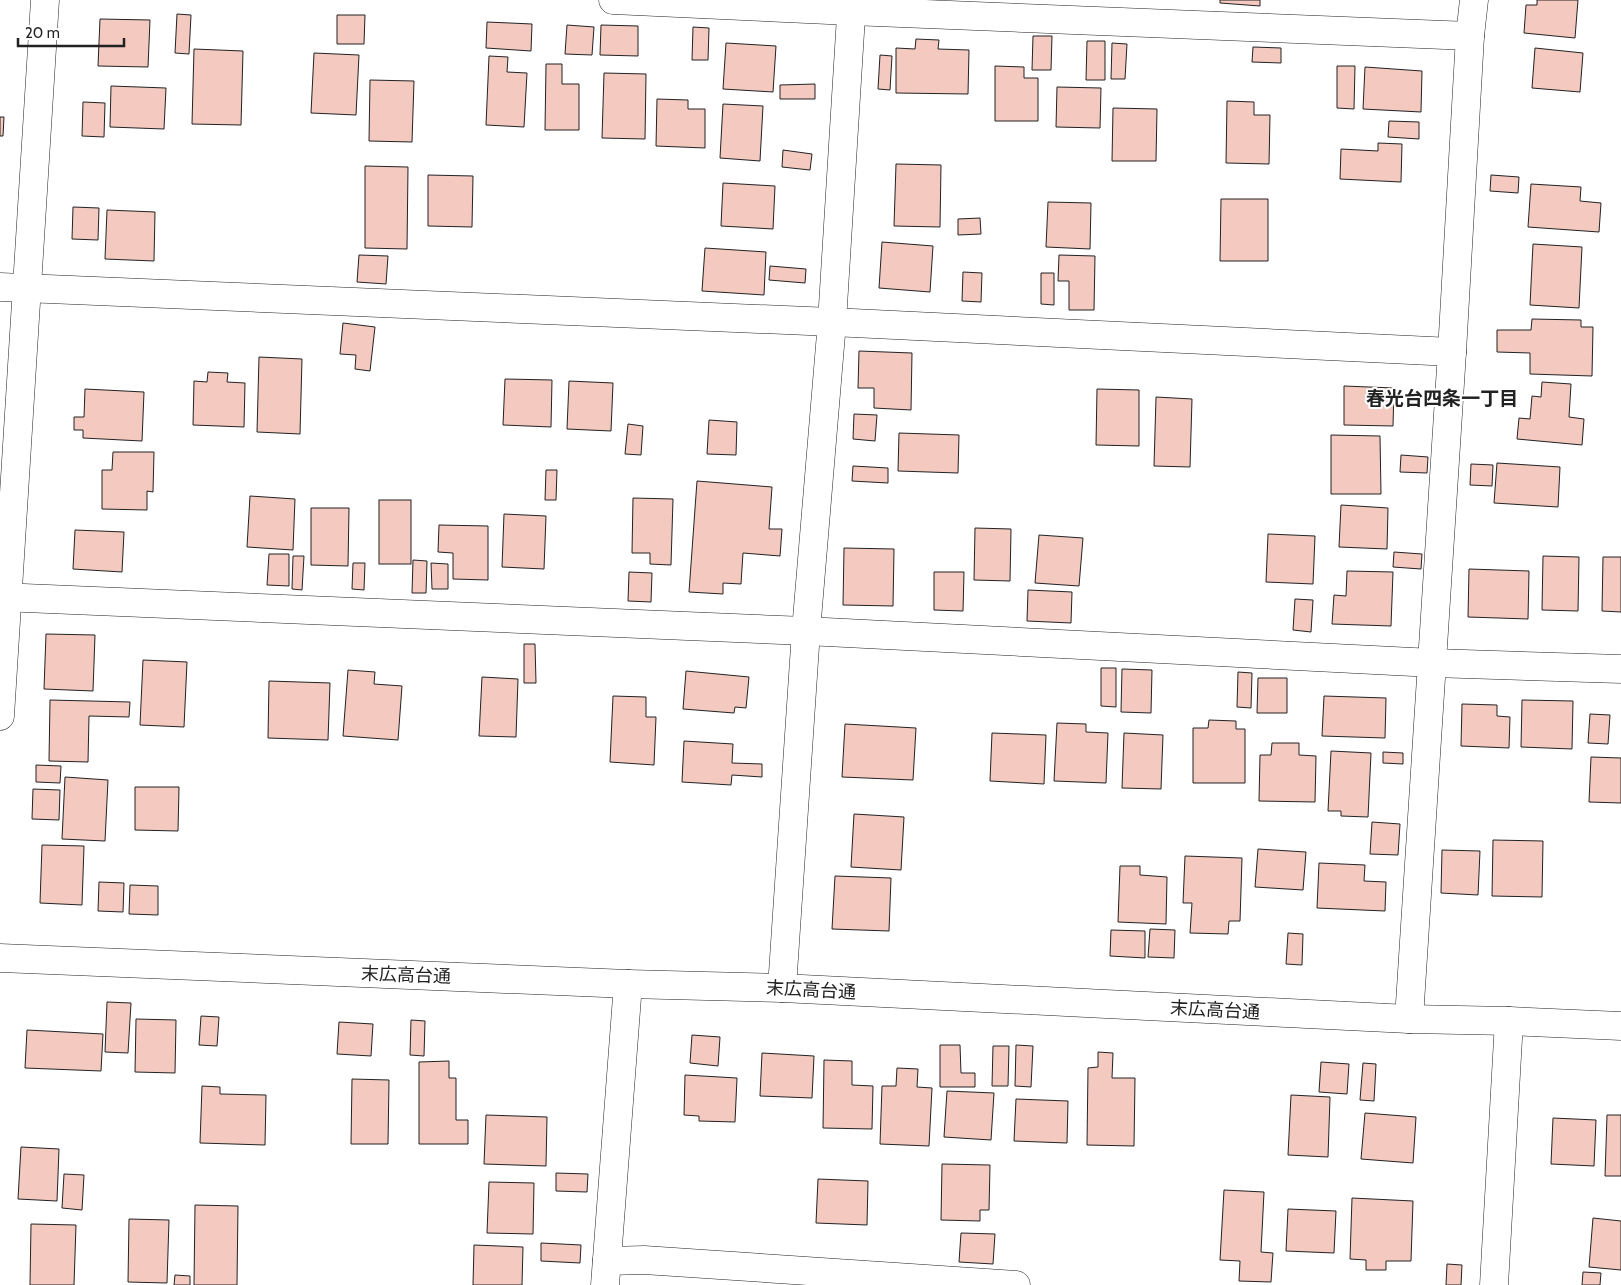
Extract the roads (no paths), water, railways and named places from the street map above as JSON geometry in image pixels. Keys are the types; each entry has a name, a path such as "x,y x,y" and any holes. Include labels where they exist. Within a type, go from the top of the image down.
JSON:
{"street":[{"path":"0,716 4,598 27,288 45,0"},
{"path":"612,0 851,6 1470,36"},
{"path":"1409,1020 1433,663 1470,36 1474,0"},
{"path":"782,988 806,630 832,322 851,6"},
{"path":"0,287 832,322 1452,352"},
{"path":"4,598 806,630 1433,663 1621,669"},
{"name":"末広高台通","path":"0,958 628,984 782,988 1409,1020 1509,1021 1621,1026"},
{"path":"628,984 606,1273 644,1260 1016,1285"},
{"path":"1494,1285 1509,1021"}],"district":[{"name":"春光台四条一丁目","path":"1442,398"}]}
